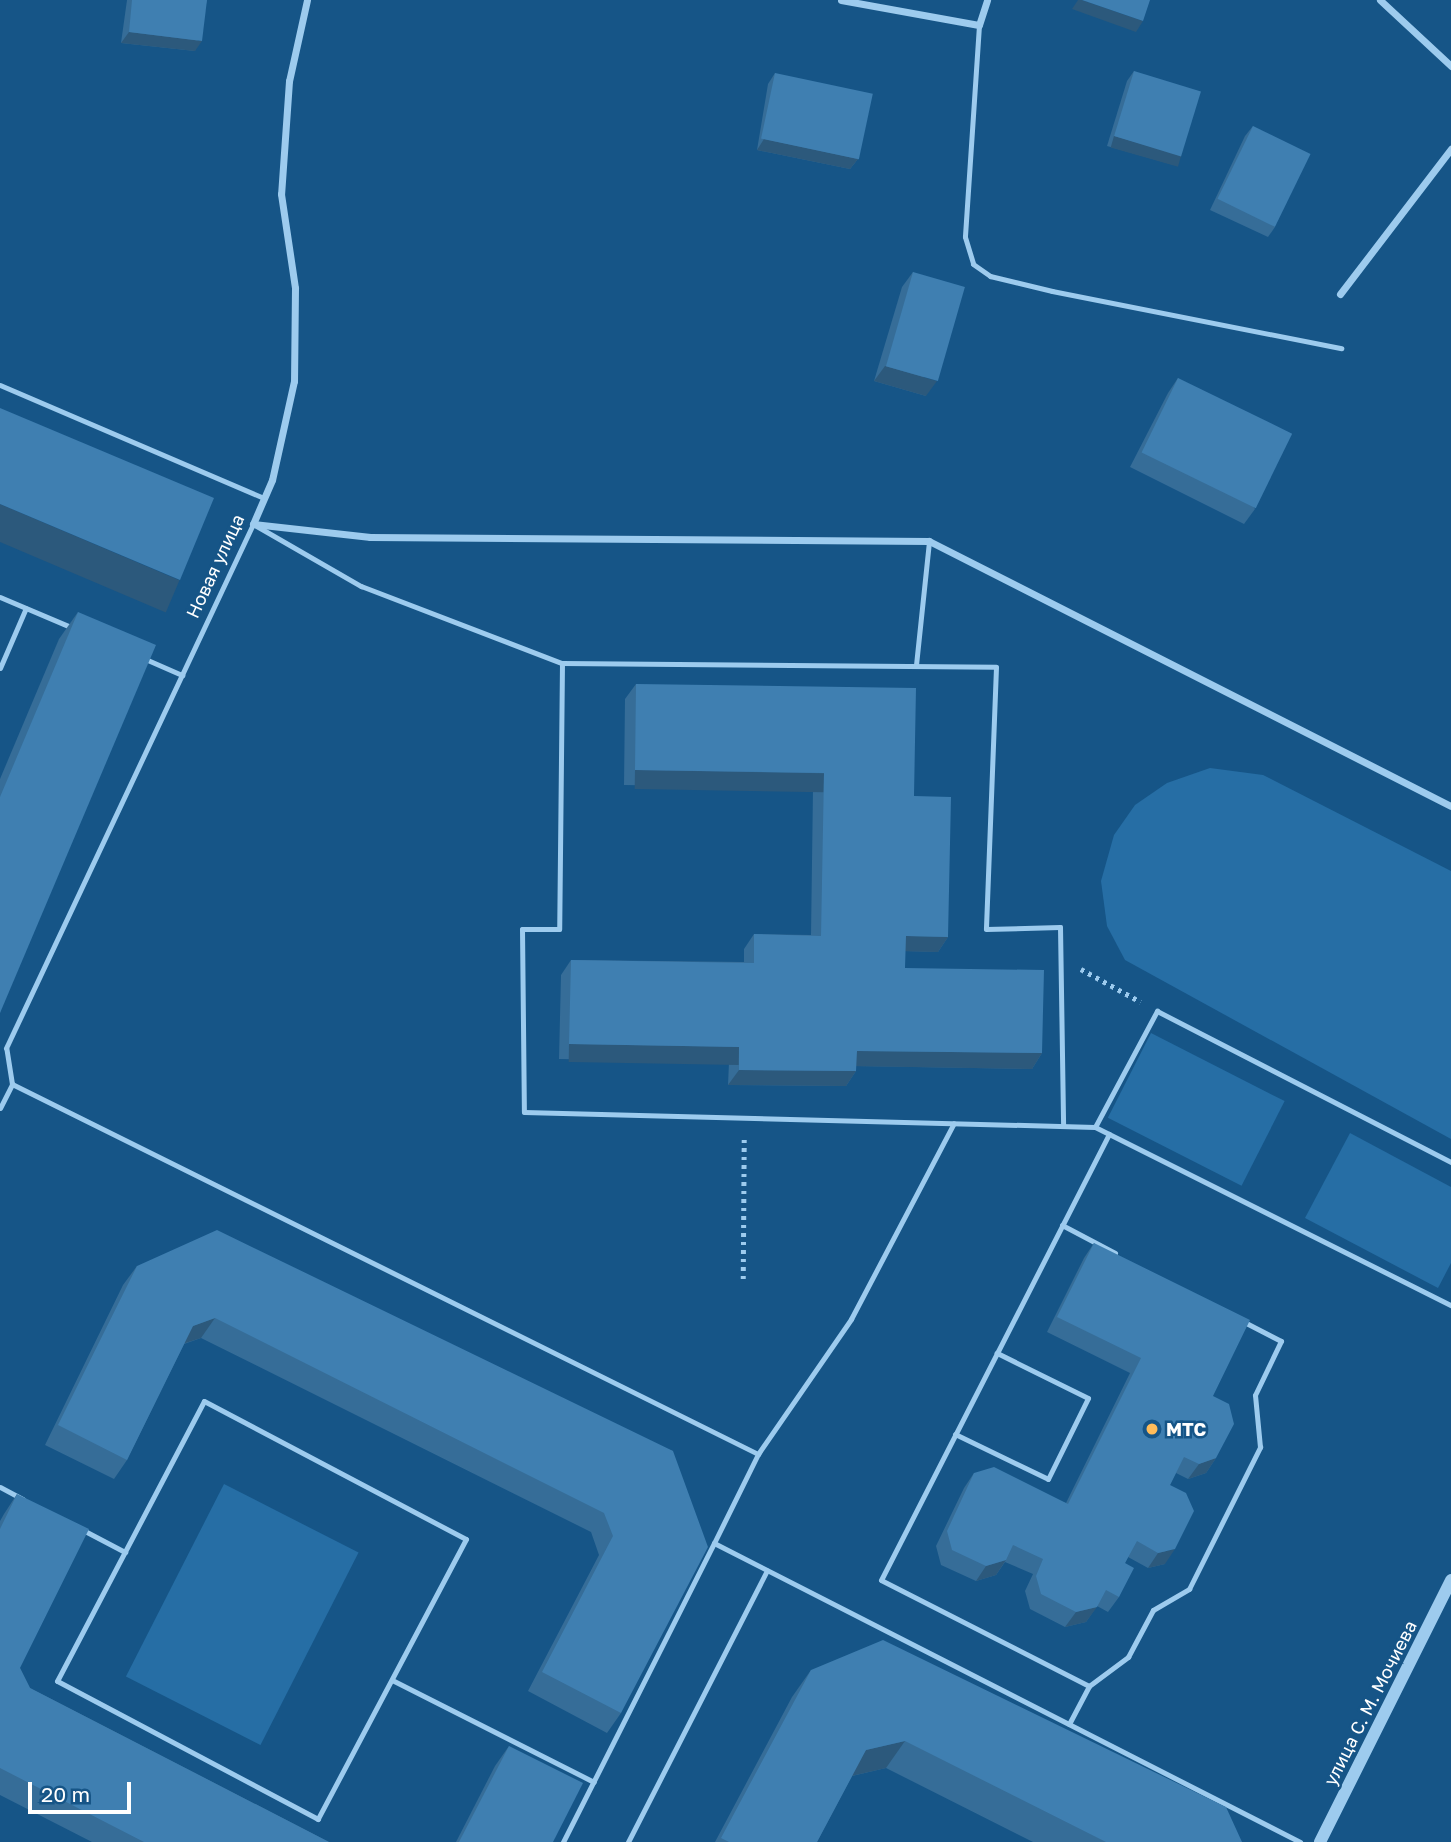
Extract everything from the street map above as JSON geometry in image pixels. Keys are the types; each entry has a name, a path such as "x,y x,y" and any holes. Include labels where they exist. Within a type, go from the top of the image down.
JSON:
{"street":[{"name":"Новая улица","path":"253,524 264,498 294,381 295,288 281,194 289,81 307,0"},
{"path":"841,0 979,25 987,0"},
{"path":"1380,0 1451,66"},
{"path":"1340,294 1451,149"},
{"path":"253,524 370,537 929,541 1451,806"},
{"name":"улица С. М. Мочиева","path":"1320,1842 1451,1580"}],"lane":[{"path":"979,25 965,237 972,264 990,276 1052,291 1341,348"},
{"path":"0,385 264,498"},
{"path":"253,524 361,586 562,663 996,667 986,929 1060,927 1063,1126"},
{"name":"Новая улица","path":"12,1084 6,1048 253,524"},
{"path":"916,665 929,541"},
{"path":"0,597 86,634"},
{"path":"0,668 26,608"},
{"path":"134,654 182,675"},
{"path":"562,663 559,929 522,929 524,1112 1095,1127 1451,1305"},
{"path":"1095,1127 1157,1012 1451,1162"},
{"path":"0,1108 12,1084 758,1454"},
{"path":"563,1842 758,1454 851,1319 954,1123"},
{"path":"1089,1686 881,1580 1109,1134"},
{"path":"1062,1225 1123,1258"},
{"path":"1069,1724 1089,1686 1128,1657 1153,1610 1189,1589 1261,1447 1255,1395 1281,1341 1232,1316"},
{"path":"956,1434 1048,1479 1088,1398 997,1353"},
{"path":"204,1401 466,1539 318,1819 57,1681 125,1552 204,1401"},
{"path":"0,1487 34,1505"},
{"path":"68,1522 125,1552"},
{"path":"714,1543 1300,1842"},
{"path":"628,1842 767,1570"},
{"path":"392,1679 594,1782"}],"path":[{"path":"1061,958 1157,1012"},
{"path":"743,1279 745,1118"}],"shaded area":[{"path":"1210,768 1263,775 1451,871 1451,1139 1125,960 1107,926 1101,881 1114,835 1135,805 1167,783"},
{"path":"1151,1033 1285,1101 1242,1186 1108,1118"},
{"path":"1350,1133 1451,1187 1451,1263 1438,1288 1305,1218"},
{"path":"224,1484 359,1553 260,1745 126,1676"}],"building":[{"path":"132,0 207,0 202,41 129,32"},
{"path":"1082,0 1150,0 1143,21"},
{"path":"1134,71 1201,91 1181,156 1114,136"},
{"path":"775,73 873,94 859,159 761,139"},
{"path":"1253,126 1311,154 1275,227 1217,199"},
{"path":"913,272 965,287 938,381 886,366"},
{"path":"1178,378 1292,434 1256,508 1142,453"},
{"path":"0,408 214,498 180,580 0,504"},
{"path":"78,612 156,645 0,1013 0,797"},
{"path":"636,684 916,688 914,796 951,797 948,937 906,936 905,968 1044,970 1042,1053 857,1051 856,1071 739,1070 739,1047 569,1044 571,960 754,963 754,934 821,936 824,773 635,770"},
{"path":"217,1230 673,1451 708,1547 621,1713 542,1672 613,1536 604,1513 215,1318 193,1326 127,1460 58,1425 137,1266"},
{"path":"1094,1243 1250,1320 1213,1396 1229,1404 1234,1424 1216,1458 1199,1464 1184,1457 1170,1485 1186,1493 1194,1511 1175,1549 1158,1553 1137,1541 1125,1563 1134,1568 1119,1597 1106,1590 1097,1607 1076,1612 1041,1594 1036,1576 1043,1559 1013,1545 1006,1560 986,1566 952,1550 947,1531 974,1473 994,1467 1068,1504 1141,1358 1057,1317"},
{"path":"17,1494 89,1529 20,1668 30,1688 329,1842 144,1842 0,1768 0,1529"},
{"path":"883,1640 1226,1807 1242,1842 1106,1842 905,1741 866,1750 817,1842 729,1842 721,1838 811,1670"},
{"path":"509,1746 583,1783 553,1842 459,1842"}],"place":[{"name":"МТС","path":"1152,1429"}]}
